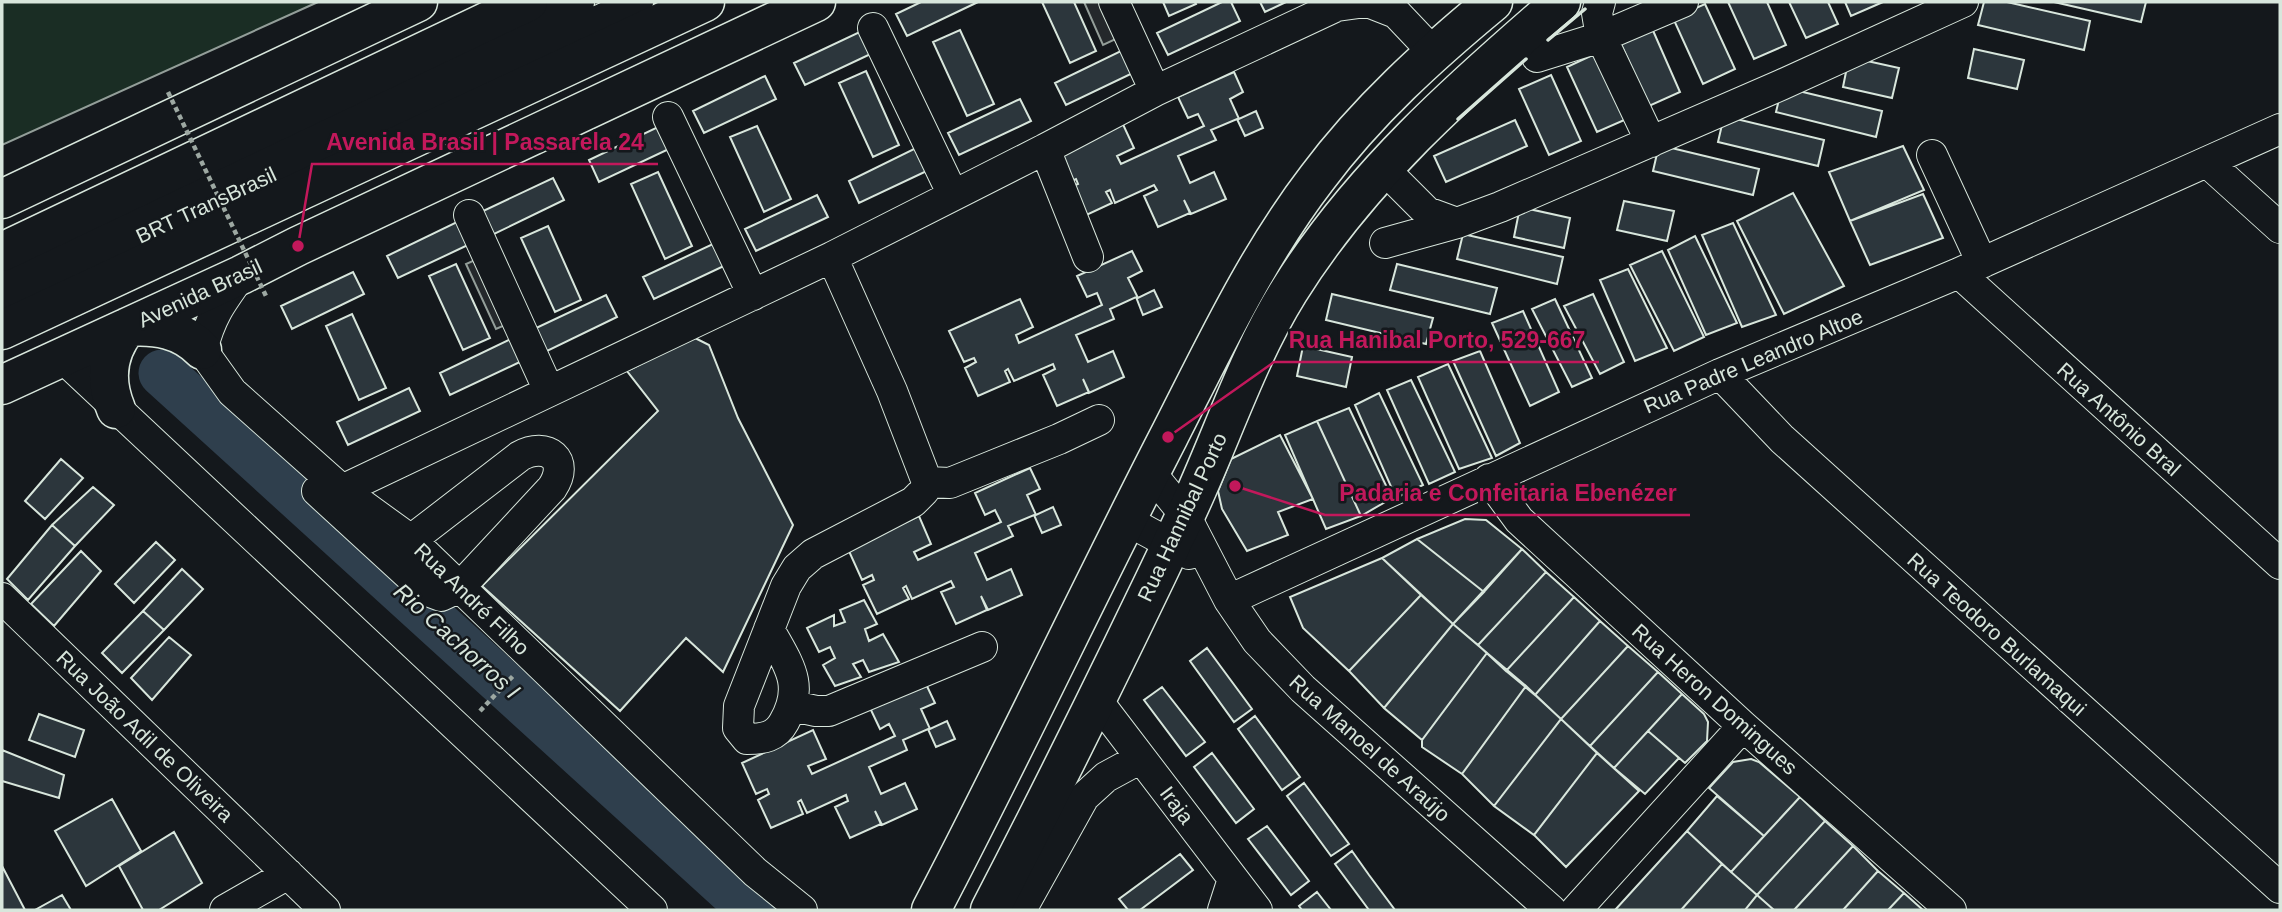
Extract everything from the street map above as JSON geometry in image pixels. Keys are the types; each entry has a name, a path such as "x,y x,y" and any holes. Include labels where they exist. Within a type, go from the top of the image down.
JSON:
{"main road":[{"path":"2,199 418,2"},
{"path":"2,252 528,2"},
{"path":"2,330 705,2"},
{"name":"Avenida Brasil","path":"2,385 128,327 254,286 298,246 816,2"},
{"path":"931,910 1150,472 1278,234 1317,177 1359,126 1433,52 1493,2"},
{"name":"Rua Hannibal Porto","path":"990,910 1096,699 1178,529 1267,330 1290,289 1336,225 1384,169 1454,97 1561,2"},
{"path":"116,409 110,395 109,363 118,338 128,327 164,328 197,346"}],"street":[{"name":"BRT TransBrasil","path":"2,275 579,2"},
{"name":"BRT TransBrasil","path":"2,301 638,2"},
{"path":"1114,2 1155,91"},
{"path":"342,490 832,257 1155,91 1337,6 1367,2 1396,13 1433,52"},
{"path":"1600,2 1597,13 1601,37 1651,142"},
{"path":"1537,57 1601,37 1683,2"},
{"path":"1385,243 1457,223 1500,207 1963,2"},
{"path":"873,28 953,195"},
{"path":"668,117 752,295"},
{"name":"Rua Padre Leandro Altoe","path":"1230,600 1720,374 1970,268 2280,129"},
{"path":"1045,149 1088,257"},
{"path":"1932,155 1970,268"},
{"path":"2207,162 2280,228"},
{"path":"1384,169 1427,212 1457,223"},
{"path":"469,215 549,391"},
{"path":"769,629 790,670 794,687 793,706 781,728 763,739 747,739 738,728 739,706 769,629 786,586 797,568 813,554 912,502 924,491 927,482 925,470 892,391 832,257"},
{"name":"Rua Antônio Bral","path":"1970,268 2280,564"},
{"path":"254,286 220,303 197,346 203,377 258,437 425,590 441,596 460,587 552,488 559,478 559,464 546,450 532,449 411,540"},
{"name":"Rua André Filho","path":"197,346 232,392 342,490 411,540 755,872 802,910"},
{"path":"63,358 652,910"},
{"name":"Rua Teodoro Burlamaqui","path":"1720,374 1782,439 2280,888"},
{"path":"927,482 950,483 1099,420"},
{"name":"Rua Manoel de Araújo","path":"1150,472 1178,529 1211,567 1256,641 1303,689 1551,910"},
{"name":"Rua Heron Domingues","path":"1489,480 1519,520 1743,726 1951,910"},
{"path":"1126,520 1178,529"},
{"name":"Rua João Adil de Oliveira","path":"2,598 325,910"},
{"path":"793,706 829,711 982,648"},
{"name":"Iraja","path":"1096,699 1257,910"},
{"path":"1576,910 1743,726"},
{"path":"1021,910 1084,797 1106,777 1141,758"},
{"path":"225,910 288,874"},
{"path":"1223,910 1233,879"}],"path":[{"path":"169,92 254,286"},
{"path":"472,720 522,666"}],"green space":[{"path":"2,2 318,2 2,145"}],"shaded area":[{"path":"1084,2 1122,2 1135,30 1103,45"},
{"path":"498,250 528,315 496,329 466,264"}],"building":[{"path":"921,2 978,2 907,36 896,14"},
{"path":"1042,2 1074,2 1096,51 1070,63"},
{"path":"1163,2 1195,2 1196,4 1169,16"},
{"path":"1222,2 1231,2 1240,21 1168,55 1157,33"},
{"path":"1260,2 1286,2 1265,12"},
{"path":"1728,2 1767,2 1786,45 1754,59"},
{"path":"1789,2 1828,2 1838,24 1806,38"},
{"path":"1845,2 1883,2 1851,16"},
{"path":"1984,2 2007,2 2090,21 2084,50 1978,25"},
{"path":"2054,2 2146,2 2141,22"},
{"path":"1705,4 1735,69 1703,84 1673,18"},
{"path":"1651,26 1680,92 1649,106 1619,40"},
{"path":"866,29 877,51 805,85 794,63"},
{"path":"960,30 994,104 967,116 933,42"},
{"path":"1127,48 1137,71 1066,105 1055,83"},
{"path":"1974,49 2024,60 2017,89 1968,78"},
{"path":"1599,52 1629,118 1597,132 1567,67"},
{"path":"1849,57 1899,68 1892,98 1843,87"},
{"path":"866,71 899,145 873,157 839,83"},
{"path":"1234,72 1243,92 1230,99 1239,119 1256,111 1263,128 1245,136 1237,119 1211,130 1216,140 1178,156 1190,183 1214,172 1226,199 1191,214 1184,200 1190,213 1158,227 1144,196 1157,190 1154,185 1115,203 1110,190 1106,192 1112,203 1080,218 1066,189 1078,184 1076,179 1065,184 1050,152 1121,120 1134,148 1117,156 1121,164 1204,126 1198,114 1188,118 1178,97"},
{"path":"1551,75 1581,141 1549,155 1519,89"},
{"path":"765,76 776,99 704,133 693,111"},
{"path":"1782,87 1882,111 1876,137 1776,112"},
{"path":"1020,99 1031,121 959,155 948,133"},
{"path":"1724,116 1824,140 1818,166 1718,142"},
{"path":"1515,120 1527,146 1446,182 1434,156"},
{"path":"660,126 671,148 599,182 589,160"},
{"path":"757,126 791,199 764,212 730,137"},
{"path":"1659,145 1759,169 1753,195 1653,171"},
{"path":"920,146 931,169 859,203 849,181"},
{"path":"1903,146 1924,190 1850,221 1829,172"},
{"path":"658,172 692,246 665,259 631,184"},
{"path":"553,178 564,200 492,235 481,212"},
{"path":"1793,193 1844,286 1784,314 1737,221"},
{"path":"1923,194 1943,238 1870,265 1850,221"},
{"path":"817,195 828,217 756,251 745,229"},
{"path":"1624,201 1674,211 1667,241 1617,230"},
{"path":"1520,207 1570,218 1564,248 1514,237"},
{"path":"459,221 470,244 398,278 387,256"},
{"path":"1733,223 1776,315 1742,327 1702,235"},
{"path":"548,226 581,300 555,312 521,238"},
{"path":"1463,234 1563,257 1557,284 1457,259"},
{"path":"1695,236 1737,323 1706,335 1668,250"},
{"path":"715,243 726,265 654,299 643,277"},
{"path":"1132,251 1142,271 1128,278 1138,298 1154,290 1162,307 1143,315 1136,297 1110,309 1114,319 1076,335 1088,362 1113,351 1124,377 1057,406 1043,375 1055,369 1053,364 1014,381 1008,369 1005,371 1010,382 978,396 965,368 976,362 974,358 964,362 949,331 1020,299 1033,327 1016,335 1019,343 1102,305 1097,293 1087,297 1077,276"},
{"path":"1662,251 1704,337 1674,351 1630,265"},
{"path":"456,264 490,338 463,350 429,276"},
{"path":"1397,264 1497,288 1490,314 1390,290"},
{"path":"1628,269 1667,348 1635,361 1600,280"},
{"path":"353,272 364,294 292,329 281,306"},
{"path":"1332,294 1433,318 1426,344 1326,320"},
{"path":"1593,294 1624,362 1600,374 1564,306"},
{"path":"606,295 617,317 545,352 534,329"},
{"path":"1555,299 1592,378 1572,387 1532,309"},
{"path":"1523,311 1559,392 1530,406 1492,323"},
{"path":"352,314 386,388 359,400 326,326"},
{"path":"693,337 709,345 738,418 793,525 723,672 686,638 620,711 482,586 658,411 627,371"},
{"path":"511,339 522,361 450,395 440,373"},
{"path":"1303,346 1352,357 1346,387 1297,376"},
{"path":"1480,351 1520,443 1496,456 1453,361"},
{"path":"1448,364 1492,458 1459,469 1418,377"},
{"path":"1411,380 1455,472 1429,484 1387,390"},
{"path":"409,388 420,411 348,445 337,422"},
{"path":"1379,393 1423,485 1396,498 1355,405"},
{"path":"1349,408 1392,498 1361,516 1317,421"},
{"path":"1317,421 1361,516 1326,529 1285,435"},
{"path":"1280,435 1313,499 1278,512 1288,535 1247,551 1222,509 1218,491 1231,459"},
{"path":"61,459 83,478 45,519 25,501"},
{"path":"1030,468 1040,489 1027,495 1036,515 1053,507 1061,525 1042,533 1034,515 1008,526 1013,536 975,553 987,580 1011,569 1022,595 988,610 981,596 987,610 956,624 941,592 954,587 951,581 912,599 906,586 903,588 909,599 877,614 863,585 874,580 872,575 862,580 848,549 919,516 931,544 914,552 918,560 1001,522 995,510 985,515 975,493"},
{"path":"93,487 114,505 75,546 52,525"},
{"path":"1465,519 1486,520 1522,549 1484,592 1417,539"},
{"path":"52,525 75,546 28,600 7,579"},
{"path":"1417,539 1484,592 1453,624 1382,558"},
{"path":"156,542 175,560 134,603 115,584"},
{"path":"1522,549 1546,572 1478,645 1453,624"},
{"path":"81,551 101,571 54,626 31,604"},
{"path":"1382,558 1421,595 1349,671 1303,628 1290,597"},
{"path":"182,569 203,589 164,630 143,611"},
{"path":"1546,572 1574,597 1506,671 1478,645"},
{"path":"1421,595 1453,624 1384,708 1349,671"},
{"path":"1574,597 1600,621 1535,695 1506,671"},
{"path":"864,600 877,624 865,629 869,641 883,634 899,662 869,672 863,660 853,664 861,677 835,686 823,665 835,658 830,647 819,652 807,628 834,615 834,626 845,622 840,610"},
{"path":"143,611 164,630 122,673 102,653"},
{"path":"1600,621 1628,646 1561,719 1535,695"},
{"path":"1453,624 1487,653 1422,740 1384,708"},
{"path":"169,637 191,655 152,700 131,678"},
{"path":"1628,646 1658,672 1590,746 1561,719"},
{"path":"1207,648 1252,709 1234,722 1190,661"},
{"path":"1487,653 1526,686 1462,774 1422,747 1422,740"},
{"path":"1658,672 1682,694 1614,768 1590,746"},
{"path":"925,682 935,703 921,709 930,729 947,721 955,739 936,747 928,729 903,740 907,750 869,767 881,794 905,783 917,809 882,825 875,811 881,824 850,838 835,807 848,801 846,795 807,813 801,800 798,802 803,814 771,828 758,800 769,794 767,789 756,794 742,763 813,730 826,759 808,766 812,774 895,736 889,724 880,729 870,708"},
{"path":"1526,686 1561,719 1494,806 1462,774"},
{"path":"1162,687 1205,742 1186,756 1144,700"},
{"path":"1682,694 1704,714 1708,722 1707,741 1685,763 1648,731"},
{"path":"39,714 84,730 75,757 29,740"},
{"path":"1255,716 1300,777 1282,790 1238,729"},
{"path":"1561,719 1597,753 1534,835 1494,806"},
{"path":"1648,731 1679,758 1645,794 1614,768"},
{"path":"2,750 64,775 59,798 2,781"},
{"path":"1212,753 1254,809 1236,823 1194,767"},
{"path":"1597,753 1639,791 1566,867 1534,835"},
{"path":"1751,759 1759,762 1800,797 1764,836 1709,788 1733,762"},
{"path":"1304,783 1349,844 1331,856 1287,796"},
{"path":"1717,796 1764,836 1731,872 1687,831"},
{"path":"1800,797 1825,821 1757,895 1731,872"},
{"path":"112,799 141,851 86,886 55,831"},
{"path":"1825,821 1853,846 1794,910 1774,910 1757,895"},
{"path":"1267,826 1309,881 1291,895 1248,839"},
{"path":"1687,831 1722,864 1681,910 1615,910"},
{"path":"174,832 202,883 159,910 143,910 119,866"},
{"path":"1853,846 1878,871 1843,910 1794,910"},
{"path":"1352,851 1395,910 1369,910 1335,864"},
{"path":"1180,854 1193,870 1140,910 1128,910 1119,899"},
{"path":"1722,864 1757,895 1745,910 1681,910"},
{"path":"2,866 25,910 2,910"},
{"path":"1878,871 1904,893 1888,910 1843,910"},
{"path":"1317,892 1331,910 1302,910 1299,906"},
{"path":"1904,893 1923,910 1888,910"},
{"path":"62,895 71,910 35,910"},
{"path":"1757,895 1774,910 1745,910"}],"waterway":[{"name":"Rio Cachorros I","path":"162,373 752,910"}],"wall":[{"path":"1548,40 1585,9"},
{"path":"1458,119 1526,59"}],"place":[{"name":"Avenida Brasil | Passarela 24","path":"298,246"},
{"name":"Rua Hanibal Porto, 529-667","path":"1168,437"},
{"name":"Padaria e Confeitaria Ebenézer","path":"1235,486"}]}
